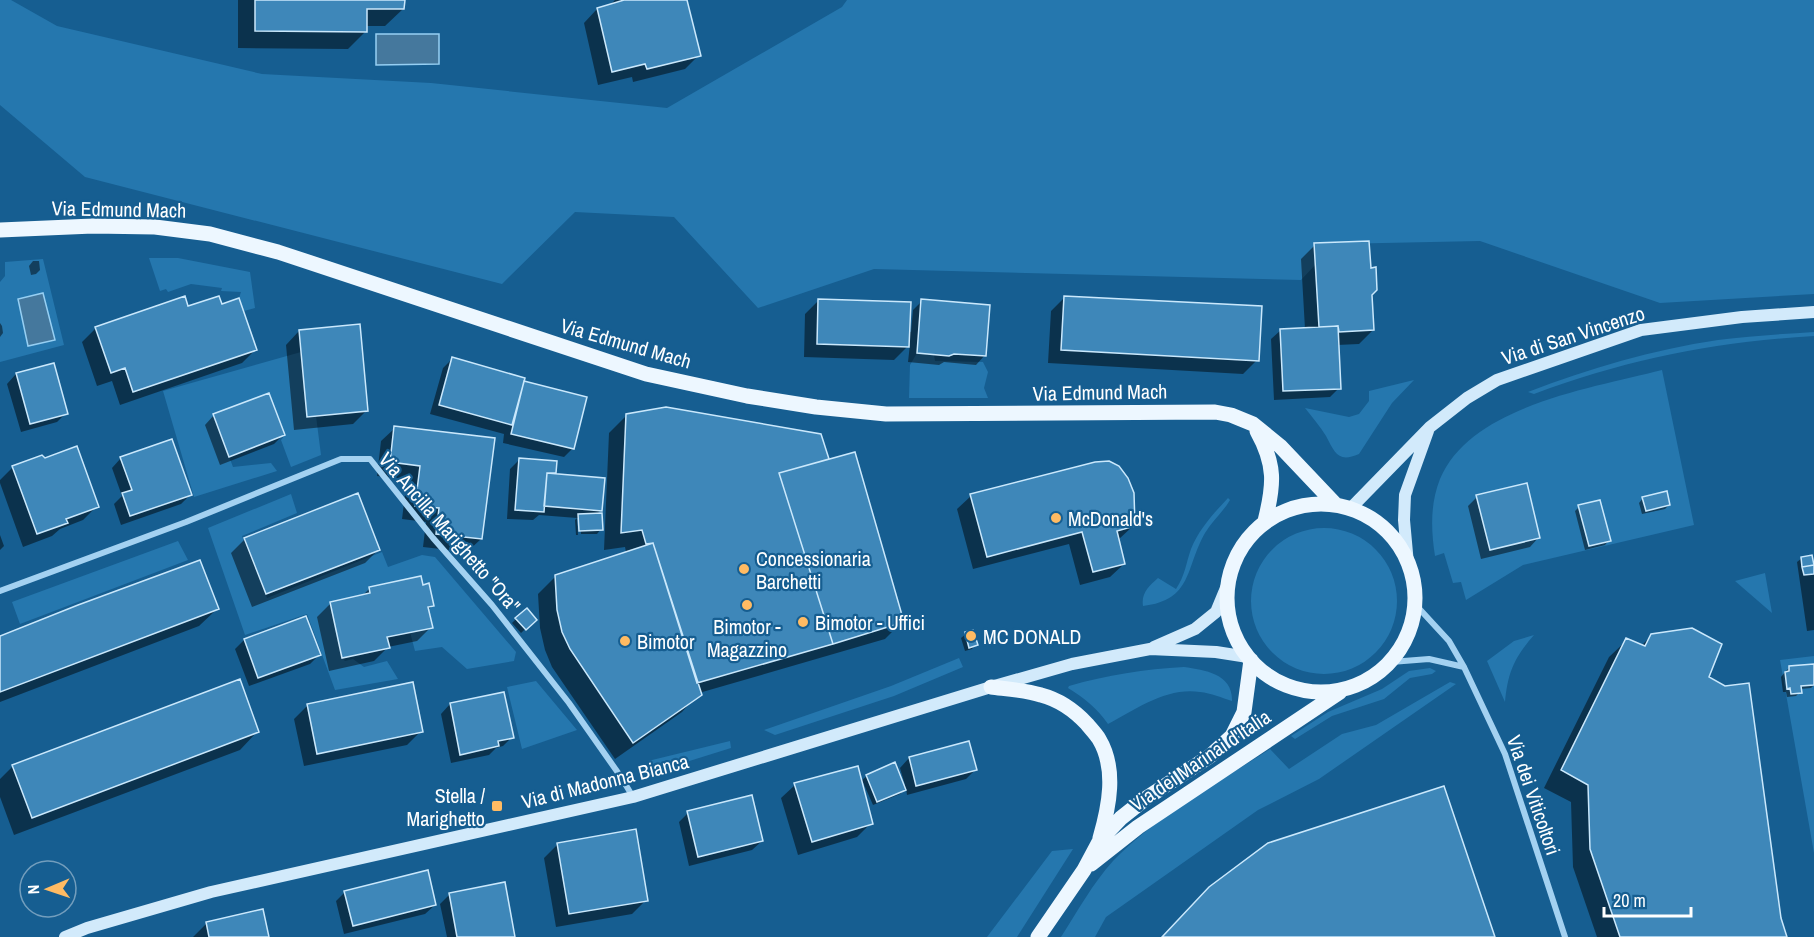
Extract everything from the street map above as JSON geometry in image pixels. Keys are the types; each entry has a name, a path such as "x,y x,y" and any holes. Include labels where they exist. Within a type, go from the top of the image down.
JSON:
{"main road":[{"name":"Via Edmund Mach","path":"0,230 93,226 154,227 210,234 278,252 646,374 747,396 816,407 886,414 1215,412 1231,415 1253,424 1280,446 1342,506"},
{"name":"Via di San Vincenzo","path":"1342,506 1430,427 1467,398 1497,380 1641,330 1721,319 1814,312"},
{"path":"1253,424 1269,452 1272,472 1271,498 1265,521"},
{"path":"1408,564 1404,520 1405,495 1430,427"},
{"path":"1315,503 1342,506 1370,518 1390,535 1401,549 1414,584 1414,603 1407,635 1391,662 1377,674 1360,684 1343,690 1309,692 1280,683 1261,671 1250,658 1236,638 1228,609 1228,584 1236,559 1252,535 1265,521 1280,512 1315,503"},
{"name":"Via di Madonna Bianca","path":"65,937 87,928 211,892 633,797 991,687 1072,664 1150,649 1195,629 1216,612 1228,584"},
{"name":"Via di Madonna Bianca","path":"1150,649 1216,652 1250,658"},
{"name":"Via dei Marinai d'Italia","path":"1038,937 1084,870 1100,840 1121,818 1145,799 1210,756 1232,736 1244,712 1250,658"},
{"path":"991,687 1023,690 1062,702 1079,715 1099,739 1108,763 1110,781 1106,817 1100,840"},
{"name":"Via dei Marinai d'Italia","path":"1084,870 1138,827 1343,690"}],"street":[{"name":"Via Ancilla Marighetto \"Ora\"","path":"0,591 186,522 341,459 370,459 492,605 569,703 633,797"},
{"name":"Via dei Viticoltori","path":"1414,603 1449,641 1464,667 1504,754 1565,937"},
{"path":"1391,662 1429,659 1464,667"}],"shaded area":[{"path":"0,0 11,0 57,26 262,74 431,83 667,108 842,7 847,0 1814,0 1814,294 1660,303 1480,241 1335,244 1301,280 874,269 758,308 674,217 575,212 502,284 85,177 0,105"},
{"path":"376,34 439,34 439,64 376,65"},
{"path":"149,258 178,258 250,272 255,308 244,311 239,298 241,292 221,291 222,288 191,284 168,292 166,289 160,291"},
{"path":"43,259 64,345 0,362 0,282 5,276 5,262"},
{"path":"43,293 55,340 28,346 18,299"},
{"path":"1814,332 1814,336 1741,343 1672,354 1603,371 1534,394 1528,392 1575,375 1669,349 1730,339"},
{"path":"301,352 307,417 316,416 321,455 291,467 281,440 285,435 269,393 213,414 233,467 271,463 277,471 194,497 163,391"},
{"path":"917,353 934,355 935,361 983,362 988,372 984,388 988,398 909,398 910,365"},
{"path":"1662,370 1694,525 1523,565 1466,600 1461,582 1453,583 1444,553 1435,556 1433,537 1432,517 1437,488 1456,454 1478,433 1506,417 1537,404 1603,384"},
{"path":"1414,380 1392,403 1359,454 1352,457 1342,457 1335,452 1324,432 1305,408 1349,417 1359,414 1369,401 1369,391"},
{"path":"291,494 297,513 242,536 267,598 382,552 388,567 422,555 435,557 516,652 514,661 467,669 442,647 415,651 410,632 433,627 428,607 434,606 429,584 423,585 421,576 369,587 370,593 342,658 345,661 353,659 364,667 387,661 398,679 335,690 307,614 245,635 208,528"},
{"path":"1228,498 1230,500 1205,533 1179,589 1171,597 1159,603 1143,606 1144,594 1158,578 1176,589 1198,535"},
{"path":"1324,528 1352,534 1375,550 1391,573 1397,601 1391,629 1375,652 1352,668 1324,674 1296,668 1273,652 1257,629 1251,601 1257,573 1273,550 1296,534"},
{"path":"178,541 188,560 20,624 12,602"},
{"path":"1765,573 1772,613 1735,581"},
{"path":"1534,635 1513,666 1505,702 1487,661 1514,641"},
{"path":"1814,656 1814,853 1780,660"},
{"path":"959,658 963,667 894,696 775,735 764,730 891,686"},
{"path":"1184,667 1209,672 1223,679 1231,692 1232,701 1212,694 1188,691 1176,693 1152,700 1108,724 1090,704 1068,688 1112,676"},
{"path":"1430,668 1436,671 1432,674 1410,678 1384,699 1332,716 1295,739 1291,736 1328,712 1382,689 1409,671"},
{"path":"536,681 577,730 522,749 507,687"},
{"path":"1450,682 1456,684 1319,779 1258,810 1106,917 1095,937 1061,937 1092,888 1113,861 1148,830 1188,801 1270,749 1289,769 1342,734 1376,725"},
{"path":"730,741 731,748 667,768 655,767 648,761"},
{"path":"1073,849 1017,937 987,937 1052,851"}],"building":[{"path":"255,0 405,0 404,9 367,9 367,32 255,31"},
{"path":"624,0 687,0 701,56 647,69 645,64 612,72 597,8"},
{"path":"1369,241 1371,268 1376,267 1377,290 1372,295 1374,330 1339,332 1338,326 1319,327 1314,243"},
{"path":"185,296 188,306 219,296 222,304 239,298 257,350 133,392 125,368 111,373 95,327"},
{"path":"1064,296 1262,306 1259,361 1061,350"},
{"path":"818,299 911,302 909,347 817,344"},
{"path":"921,299 990,305 986,356 917,353"},
{"path":"360,324 368,411 307,417 299,330"},
{"path":"1338,326 1341,389 1283,391 1280,329"},
{"path":"452,357 525,378 512,425 439,405"},
{"path":"54,363 68,414 30,424 16,373"},
{"path":"524,381 587,397 574,449 511,434"},
{"path":"269,393 285,435 229,457 213,414"},
{"path":"666,407 821,434 829,459 779,473 833,644 697,683 653,543 646,544 642,530 621,533 626,414"},
{"path":"394,426 495,438 482,539 436,534 439,508 415,506 420,466 390,462"},
{"path":"172,439 192,495 130,516 122,493 132,490 120,457"},
{"path":"77,446 99,507 66,519 68,523 37,534 12,466 42,455 45,458"},
{"path":"855,452 904,622 833,644 779,473"},
{"path":"519,458 557,461 556,473 547,473 544,512 515,510"},
{"name":"McDonald's","path":"1109,461 1119,466 1128,478 1134,493 1135,526 1117,531 1125,564 1093,572 1082,532 987,557 970,494 1095,462"},
{"path":"547,473 605,478 602,511 544,506"},
{"path":"1527,483 1540,538 1490,550 1476,495"},
{"path":"1667,491 1670,505 1646,511 1642,497"},
{"path":"358,493 380,550 266,594 244,538"},
{"path":"1600,500 1611,541 1589,546 1578,505"},
{"path":"602,513 603,530 579,531 578,514"},
{"name":"Bimotor","path":"653,543 702,695 633,743 570,649 562,632 557,610 555,575"},
{"path":"1812,555 1814,565 1802,567 1801,557"},
{"path":"200,560 219,609 0,692 0,636"},
{"path":"1814,565 1814,574 1804,575 1802,567"},
{"path":"421,576 423,585 429,583 434,606 428,607 433,628 387,637 390,648 342,658 330,602 370,593 369,587"},
{"path":"527,608 537,620 526,630 515,618"},
{"path":"306,616 321,655 258,678 244,639"},
{"path":"1692,628 1722,644 1709,677 1725,686 1749,683 1781,918 1787,937 1620,937 1590,849 1588,785 1561,770 1626,638 1645,646 1651,634"},
{"name":"MC DONALD","path":"973,630 978,645 969,648 965,632"},
{"path":"1814,664 1814,685 1801,686 1802,693 1791,694 1790,688 1787,689 1785,672 1789,671 1789,666"},
{"path":"240,679 259,732 32,818 12,765"},
{"path":"413,682 423,732 317,754 307,704"},
{"path":"504,692 514,738 498,741 499,746 460,755 450,703"},
{"path":"969,741 977,770 916,786 909,757"},
{"path":"895,762 906,790 877,802 866,775"},
{"path":"858,766 873,824 812,842 794,783"},
{"path":"1444,786 1495,937 1162,937 1209,887 1268,843"},
{"path":"752,795 763,841 698,857 687,811"},
{"path":"636,829 648,901 569,914 557,843"},
{"path":"428,870 436,905 353,926 344,891"},
{"path":"505,882 515,937 457,937 449,893"},
{"path":"263,909 269,937 209,937 206,922"}],"place":[{"name":"McDonald's","path":"1056,518"},
{"name":"Concessionaria Barchetti","path":"744,569"},
{"name":"Bimotor - Magazzino","path":"747,605"},
{"name":"Bimotor - Uffici","path":"803,622"},
{"name":"MC DONALD","path":"971,636"},
{"name":"Bimotor","path":"625,641"},
{"name":"Stella / Marighetto","path":"497,806"}]}
